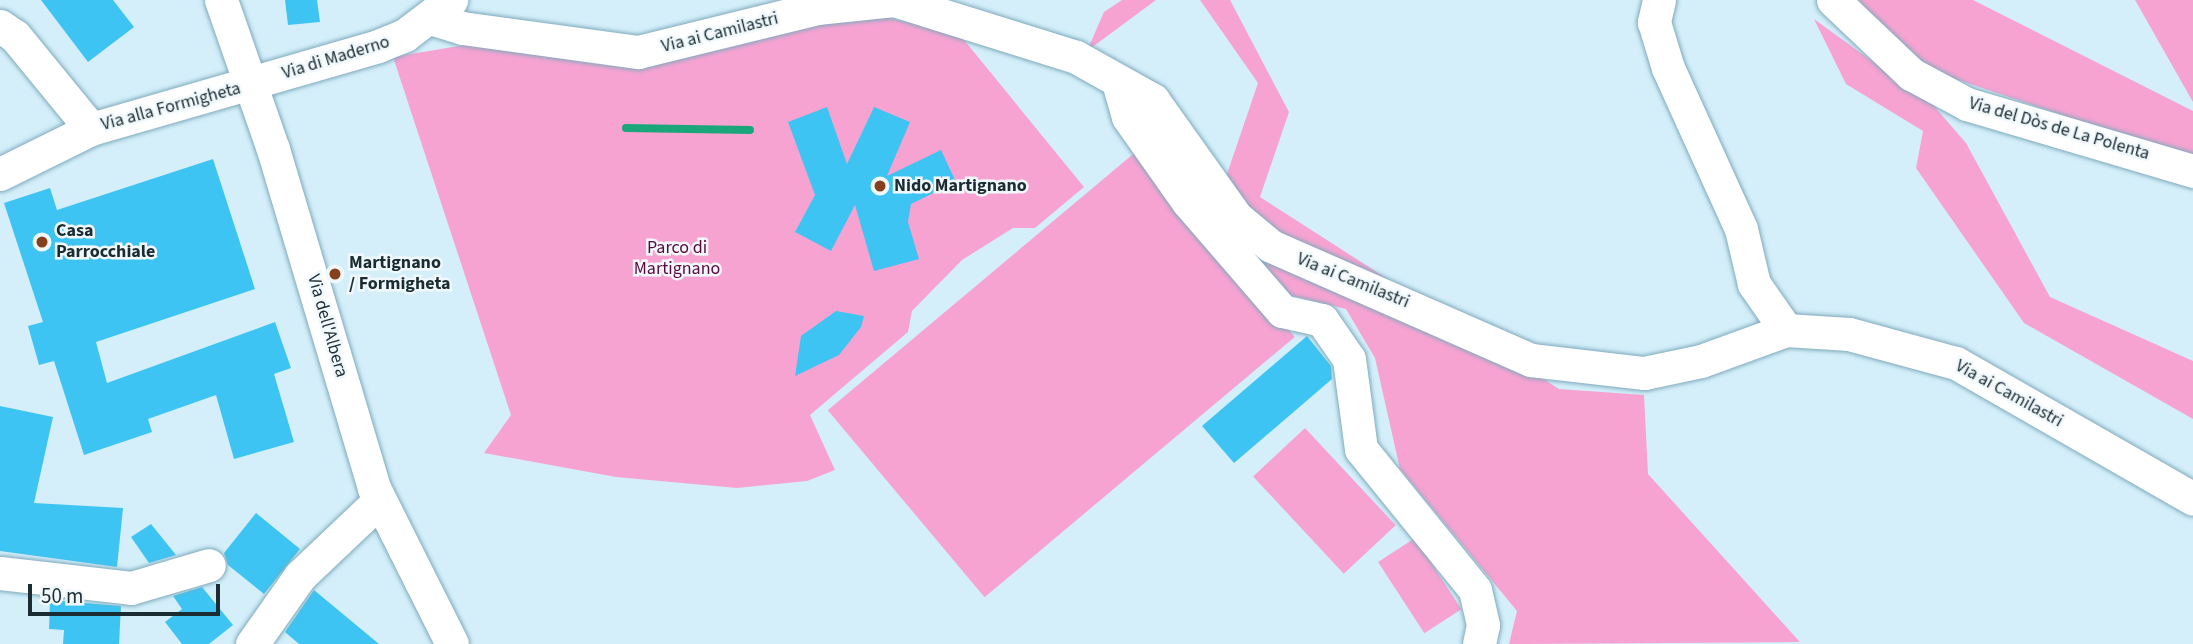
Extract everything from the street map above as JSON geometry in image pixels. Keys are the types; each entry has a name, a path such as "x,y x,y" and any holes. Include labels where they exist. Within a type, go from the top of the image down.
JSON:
{"street":[{"name":"Via dell'Albera","path":"221,0 252,85 379,501 452,644"},
{"name":"Via ai Camilastri","path":"441,9 463,28 638,52 817,8 894,0 1076,57 1153,100 1236,217 1271,246 1531,360 1644,373 1701,361 1786,330 1849,334 1956,363 2193,499"},
{"path":"1659,0 1654,22 1668,68 1741,229 1754,284 1786,330"},
{"name":"Via del Dòs de La Polenta","path":"1833,0 1912,74 1967,104 2193,171"},
{"name":"Via di Maderno","path":"252,85 378,46 441,9"},
{"name":"Via alla Formigheta","path":"0,26 91,129"},
{"path":"1118,82 1128,117 1188,202 1282,311 1322,320 1349,359 1362,449 1475,590 1483,625 1479,644"},
{"name":"Via alla Formigheta","path":"0,174 91,129 252,85"},
{"path":"252,644 300,576 379,501"},
{"path":"0,573 131,588 209,565"}],"green space":[{"path":"1122,0 1156,0 1087,51 1104,12"},
{"path":"1200,0 1230,0 1289,112 1260,197 1559,389 1644,395 1648,474 1800,642 1509,644 1517,611 1400,469 1375,358 1346,309 1281,293 1212,218 1258,83"},
{"path":"1859,0 1973,0 2193,111 2193,159 1911,64"},
{"path":"2135,0 2193,0 2193,102"},
{"name":"Parco di Martignano","path":"868,13 960,35 1084,187 1035,228 1013,228 962,260 912,311 908,332 810,415 835,470 807,481 737,488 616,477 484,453 511,415 393,57 471,44 578,58"},
{"path":"1814,19 1934,106 1966,143 2050,297 2193,361 2193,419 2024,323 1916,168 1923,131 1846,84"},
{"path":"1138,150 1295,337 985,597 828,410"},
{"path":"1305,428 1396,525 1344,574 1253,476"},
{"path":"1415,538 1461,609 1424,633 1378,562"}],"building":[{"path":"41,0 113,0 134,27 88,62"},
{"path":"285,0 317,0 320,22 288,25"},
{"name":"Nido Martignano","path":"827,107 847,164 874,107 910,122 887,176 941,150 956,182 911,204 908,222 919,259 874,271 855,205 831,251 795,232 815,195 788,122"},
{"path":"213,159 255,289 96,342 107,383 275,322 291,368 274,374 294,442 234,459 216,395 148,419 152,432 84,455 54,361 39,365 28,326 43,322 4,203 50,188 57,210"},
{"path":"836,311 864,316 861,327 839,355 795,376 801,336"},
{"path":"1307,336 1331,366 1332,379 1234,463 1202,426"},
{"path":"0,406 53,417 34,503 123,508 117,567 0,551"},
{"path":"256,513 300,549 264,594 228,565 224,553"},
{"path":"151,524 176,555 149,563 131,537"},
{"path":"202,587 233,625 209,644 182,644 165,622 182,609 173,596"},
{"path":"314,590 379,644 299,644 285,632"},
{"path":"50,600 121,606 119,644 63,644 64,630 49,629"}],"waterway":[{"path":"626,128 750,130"}],"place":[{"name":"Nido Martignano","path":"880,186"},
{"name":"Casa Parrocchiale","path":"42,242"},
{"name":"Martignano / Formigheta","path":"335,274"}]}
